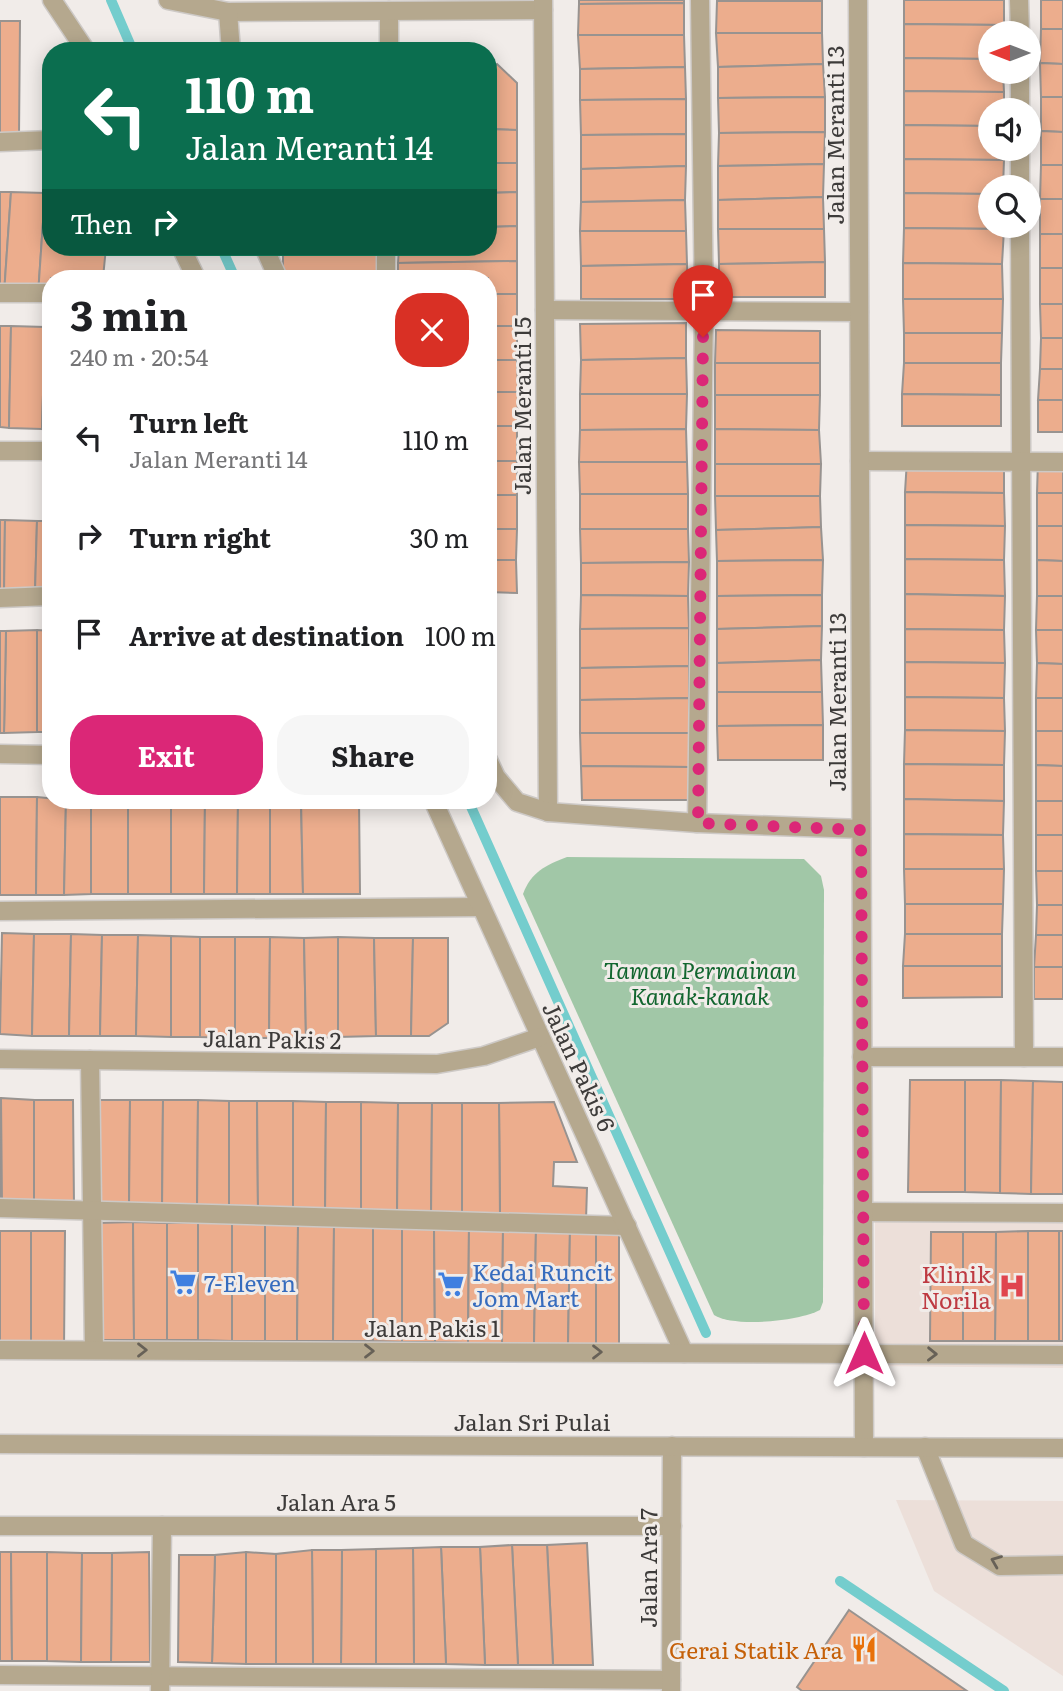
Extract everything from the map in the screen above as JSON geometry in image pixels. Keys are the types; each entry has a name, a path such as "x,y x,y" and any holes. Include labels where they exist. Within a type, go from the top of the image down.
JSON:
{"street":[{"path":"52,0 80,42"},
{"path":"168,0 228,12 389,11 543,5"},
{"path":"698,823 704,310 700,0"},
{"name":"Jalan Meranti 13","path":"858,0 864,1447"},
{"path":"1019,0 1020,21"},
{"name":"Jalan Meranti 15","path":"543,5 548,812"},
{"path":"389,11 389,42"},
{"path":"228,12 230,42"},
{"path":"0,142 42,140"},
{"path":"1020,238 1024,1058"},
{"path":"0,293 42,293"},
{"path":"545,310 859,312"},
{"path":"0,451 42,451"},
{"path":"860,461 1063,462"},
{"path":"0,598 42,596"},
{"path":"0,754 42,755"},
{"path":"497,778 517,802 548,812 698,823 861,830"},
{"name":"Jalan Pakis 6","path":"437,809 684,1353"},
{"path":"0,911 481,908"},
{"name":"Jalan Pakis 2","path":"0,1059 437,1064 484,1056 540,1037"},
{"path":"862,1058 1063,1058"},
{"path":"90,1060 94,1350"},
{"path":"0,1208 626,1226"},
{"path":"863,1212 1063,1213"},
{"name":"Jalan Pakis 1","path":"0,1350 1063,1355"},
{"name":"Jalan Sri Pulai","path":"0,1444 1063,1448"},
{"name":"Jalan Ara 7","path":"671,1685 672,1446"},
{"path":"925,1447 964,1544 1000,1566 1063,1564"},
{"name":"Jalan Ara 5","path":"0,1526 672,1526"},
{"path":"161,1683 162,1526"},
{"path":"0,1675 161,1683 671,1685"}],"shaded area":[{"path":"875,1205 1063,1206 1063,1368 875,1366"},
{"path":"896,1500 1063,1501 1063,1676 934,1591"}],"green space":[{"name":"Taman Permainan Kanak-kanak","path":"567,857 804,859 821,876 824,890 823,1302 820,1310 767,1322 736,1321 714,1315 523,894 530,880 540,870"}],"building":[{"path":"579,0 684,0 684,3 579,4"},
{"path":"822,0 822,1 717,1"},
{"path":"904,0 1004,0 1004,21 978,21 978,25 904,24"},
{"path":"1041,0 1063,0 1063,29 1041,29"},
{"path":"717,1 822,1 822,33 716,33"},
{"path":"684,3 684,35 578,35 579,4"},
{"path":"0,21 20,21 19,137 0,137"},
{"path":"904,24 978,25 978,59 904,58"},
{"path":"1041,29 1063,29 1063,64 1041,63"},
{"path":"716,33 822,33 823,64 718,67"},
{"path":"578,35 684,35 685,67 580,69"},
{"path":"904,58 978,59 978,84 1004,84 1004,92 904,91"},
{"path":"1041,63 1063,64 1063,97 1041,97"},
{"path":"497,64 517,83 517,130 497,129"},
{"path":"823,64 825,97 718,98 718,67"},
{"path":"685,67 686,99 580,100 580,69"},
{"path":"904,91 1004,92 1004,98 978,98 978,126 904,125"},
{"path":"825,97 825,132 719,133 718,98"},
{"path":"1063,97 1063,132 1041,131 1041,98"},
{"path":"686,99 686,134 581,135 580,100"},
{"path":"904,125 978,126 978,160 904,159"},
{"path":"497,129 517,130 517,163 497,163"},
{"path":"1041,131 1063,132 1063,165 1041,165"},
{"path":"825,132 824,164 718,166 719,133"},
{"path":"686,134 686,166 581,169 581,135"},
{"path":"904,159 1004,161 1003,175 978,175 978,194 904,193"},
{"path":"497,163 517,163 517,192 497,193"},
{"path":"824,164 823,197 718,200 718,166"},
{"path":"1041,165 1063,165 1063,199 1041,199"},
{"path":"686,166 685,200 581,202 581,169"},
{"path":"0,192 11,192 4,294 0,294"},
{"path":"11,192 42,193 38,295 4,294"},
{"path":"517,192 517,226 497,227 497,193"},
{"path":"904,193 978,194 978,229 904,228"},
{"path":"823,197 824,229 718,229 718,200"},
{"path":"1041,199 1063,199 1063,234 1041,234"},
{"path":"685,200 686,231 580,231 581,202"},
{"path":"517,226 517,261 398,263 398,256 497,256 497,227"},
{"path":"904,228 978,229 978,238 1003,238 1002,264 903,263"},
{"path":"718,229 824,229 825,262 719,264"},
{"path":"580,231 686,231 687,264 581,266"},
{"path":"1041,234 1063,234 1063,268 1040,268"},
{"path":"42,237 42,256 105,256 104,270 42,270 42,295 38,295"},
{"path":"283,256 382,256 382,270 283,270"},
{"path":"517,261 517,294 497,294 497,270 398,270 398,263"},
{"path":"825,262 825,297 719,297 719,264"},
{"path":"903,263 1002,264 1003,299 903,299"},
{"path":"687,264 688,299 581,299 581,266"},
{"path":"1040,268 1063,268 1063,304 1040,304"},
{"path":"497,294 517,294 517,326 497,326"},
{"path":"903,299 1003,299 1002,333 904,333"},
{"path":"1040,304 1063,304 1063,338 1041,338"},
{"path":"686,323 686,358 581,360 580,324"},
{"path":"0,326 11,326 9,428 0,427"},
{"path":"11,326 42,327 42,429 9,428"},
{"path":"497,326 517,326 517,360 497,360"},
{"path":"716,330 820,331 820,363 715,363"},
{"path":"904,333 1002,333 1001,363 904,363"},
{"path":"1041,338 1063,338 1063,369 1040,369"},
{"path":"686,358 687,394 580,394 581,360"},
{"path":"497,360 517,360 518,392 497,392"},
{"path":"715,363 820,363 820,395 715,395"},
{"path":"904,363 1001,363 1001,395 902,394"},
{"path":"1040,369 1063,369 1063,400 1038,400"},
{"path":"497,392 518,392 517,426 497,426"},
{"path":"580,394 687,394 686,429 580,430"},
{"path":"902,394 1001,395 1001,426 902,426"},
{"path":"715,395 820,395 819,430 715,429"},
{"path":"1038,400 1063,400 1063,432 1038,432"},
{"path":"497,426 517,426 517,461 497,461"},
{"path":"686,429 687,462 579,462 580,430"},
{"path":"715,429 819,430 821,464 715,464"},
{"path":"907,460 1004,462 1004,493 905,492"},
{"path":"497,461 517,461 517,495 497,495"},
{"path":"1038,461 1063,462 1063,493 1037,493"},
{"path":"579,462 687,462 688,494 580,494"},
{"path":"715,464 821,464 820,496 715,496"},
{"path":"905,492 1004,493 1005,526 905,525"},
{"path":"1037,493 1063,493 1063,526 1037,526"},
{"path":"580,494 688,494 688,529 580,529"},
{"path":"497,495 517,495 517,529 497,529"},
{"path":"715,496 820,496 821,527 716,530"},
{"path":"0,520 5,520 4,593 0,593"},
{"path":"5,520 37,521 35,592 4,593"},
{"path":"37,521 42,521 42,592 35,592"},
{"path":"905,525 1005,526 1004,560 905,559"},
{"path":"1037,526 1063,526 1063,561 1037,560"},
{"path":"821,527 823,560 717,561 716,530"},
{"path":"497,529 517,529 516,560 497,560"},
{"path":"580,529 688,529 689,562 581,563"},
{"path":"905,559 1004,560 1005,596 905,594"},
{"path":"497,560 516,560 517,593 497,592"},
{"path":"823,560 822,595 717,596 717,561"},
{"path":"1037,560 1063,561 1063,596 1037,596"},
{"path":"689,562 688,596 581,595 581,563"},
{"path":"905,594 1005,596 1004,630 905,629"},
{"path":"581,595 688,596 689,628 580,629"},
{"path":"822,595 822,626 717,629 717,596"},
{"path":"1037,596 1063,596 1063,630 1036,630"},
{"path":"822,626 821,660 717,663 717,629"},
{"path":"689,628 689,666 580,668 580,629"},
{"path":"905,629 1004,630 1005,663 905,662"},
{"path":"37,630 37,732 4,733 6,631"},
{"path":"37,630 42,630 42,732 37,732"},
{"path":"1036,630 1063,630 1063,664 1037,663"},
{"path":"0,631 6,631 4,733 0,733"},
{"path":"821,660 822,692 717,692 717,663"},
{"path":"905,662 1005,663 1004,698 905,697"},
{"path":"1037,663 1063,664 1063,698 1036,698"},
{"path":"689,666 689,698 580,700 580,668"},
{"path":"717,692 822,692 823,725 717,726"},
{"path":"905,697 1004,698 1005,731 905,730"},
{"path":"689,698 689,733 580,733 580,700"},
{"path":"1036,698 1063,698 1063,731 1036,731"},
{"path":"823,725 823,760 718,760 717,726"},
{"path":"905,730 1005,731 1004,765 904,764"},
{"path":"1036,731 1063,731 1063,766 1036,765"},
{"path":"580,733 689,733 689,767 581,766"},
{"path":"904,764 1004,765 1004,801 904,799"},
{"path":"1036,765 1063,766 1063,801 1036,801"},
{"path":"581,766 689,767 690,800 582,800"},
{"path":"0,797 37,797 36,895 0,895"},
{"path":"37,797 42,798 42,809 66,809 64,895 36,895"},
{"path":"904,799 1004,801 1003,835 904,834"},
{"path":"1036,801 1063,801 1063,835 1036,835"},
{"path":"66,809 91,809 91,894 64,895"},
{"path":"91,809 128,809 128,894 91,894"},
{"path":"128,809 171,809 171,894 128,894"},
{"path":"171,809 205,809 204,894 171,894"},
{"path":"205,809 238,809 237,894 204,894"},
{"path":"238,809 270,809 270,894 237,894"},
{"path":"270,809 301,809 303,894 270,894"},
{"path":"301,809 359,809 360,894 303,894"},
{"path":"904,834 1003,835 1004,869 904,869"},
{"path":"1036,835 1063,835 1063,871 1036,871"},
{"path":"904,869 1004,869 1003,904 905,904"},
{"path":"1036,871 1063,871 1063,905 1037,905"},
{"path":"905,904 1003,904 1002,934 905,934"},
{"path":"1037,905 1063,905 1063,935 1036,935"},
{"path":"2,933 34,934 32,1036 0,1034"},
{"path":"34,934 71,934 69,1036 32,1036"},
{"path":"71,934 102,935 100,1036 69,1036"},
{"path":"905,934 1002,934 1002,966 903,966"},
{"path":"102,935 138,935 136,1036 100,1036"},
{"path":"138,935 171,936 171,1037 136,1036"},
{"path":"1036,935 1063,935 1063,967 1034,967"},
{"path":"171,936 200,937 200,1037 171,1037"},
{"path":"200,937 235,937 235,1038 200,1037"},
{"path":"235,937 270,937 269,1038 235,1038"},
{"path":"270,937 304,938 306,1038 269,1038"},
{"path":"338,937 338,1037 306,1038 304,938"},
{"path":"338,937 374,938 376,1036 338,1037"},
{"path":"374,938 413,938 411,1036 376,1036"},
{"path":"413,938 448,938 448,1023 429,1036 411,1036"},
{"path":"903,966 1002,966 1002,997 903,998"},
{"path":"1034,967 1063,967 1063,999 1034,999"},
{"path":"910,1080 965,1080 965,1192 908,1192"},
{"path":"965,1080 1001,1080 1000,1193 965,1192"},
{"path":"1001,1080 1033,1081 1031,1194 1000,1193"},
{"path":"1033,1081 1063,1082 1063,1194 1031,1194"},
{"path":"1,1098 2,1205 0,1205"},
{"path":"1,1098 34,1100 34,1206 2,1205"},
{"path":"34,1100 73,1100 74,1206 34,1206"},
{"path":"95,1100 130,1100 129,1207 95,1207"},
{"path":"130,1100 163,1100 162,1209 129,1207"},
{"path":"163,1100 198,1100 197,1210 162,1209"},
{"path":"198,1100 229,1101 229,1210 197,1210"},
{"path":"229,1101 257,1101 258,1211 229,1210"},
{"path":"257,1101 293,1101 293,1213 258,1211"},
{"path":"293,1101 326,1102 325,1215 293,1213"},
{"path":"326,1102 361,1102 361,1216 325,1215"},
{"path":"361,1102 398,1103 397,1216 361,1216"},
{"path":"554,1102 577,1162 554,1162 553,1186 587,1188 586,1220 500,1219 499,1103"},
{"path":"398,1103 432,1103 431,1217 397,1216"},
{"path":"432,1103 462,1103 462,1217 431,1217"},
{"path":"462,1103 499,1103 500,1219 462,1217"},
{"path":"133,1222 134,1340 100,1340 98,1223"},
{"path":"133,1222 167,1223 167,1340 134,1340"},
{"name":"7-Eleven","path":"198,1222 198,1340 167,1340 167,1223"},
{"path":"198,1222 232,1223 232,1341 198,1340"},
{"path":"232,1223 265,1223 265,1341 232,1341"},
{"path":"265,1223 298,1224 297,1341 265,1341"},
{"path":"298,1224 334,1225 333,1341 297,1341"},
{"path":"334,1225 373,1225 373,1341 333,1341"},
{"path":"373,1225 402,1225 402,1342 373,1341"},
{"path":"402,1225 434,1226 435,1342 402,1342"},
{"name":"Kedai Runcit Jom Mart","path":"434,1226 469,1226 468,1343 435,1342"},
{"path":"469,1226 503,1227 502,1344 468,1343"},
{"path":"503,1227 536,1228 534,1344 502,1344"},
{"path":"536,1228 570,1229 568,1345 534,1344"},
{"path":"570,1229 596,1230 596,1345 568,1345"},
{"path":"596,1230 619,1230 619,1345 596,1345"},
{"path":"0,1231 31,1231 31,1349 0,1349"},
{"path":"31,1231 65,1231 64,1350 31,1349"},
{"name":"Klinik Norila","path":"1028,1231 1028,1341 995,1341 996,1232"},
{"path":"1028,1231 1059,1231 1059,1341 1028,1341"},
{"path":"1059,1231 1063,1231 1063,1341 1059,1341"},
{"path":"931,1232 963,1232 963,1341 930,1341"},
{"path":"963,1232 996,1232 995,1341 963,1341"},
{"path":"587,1543 593,1665 553,1665 547,1545"},
{"path":"512,1545 547,1545 553,1665 518,1665"},
{"path":"512,1545 518,1665 485,1665 480,1547"},
{"path":"441,1547 480,1547 485,1665 446,1664"},
{"path":"441,1547 446,1664 414,1664 413,1548"},
{"path":"413,1548 414,1664 376,1664 376,1549"},
{"path":"376,1549 376,1664 341,1664 342,1550"},
{"path":"312,1550 342,1550 341,1664 313,1664"},
{"path":"312,1550 313,1664 276,1664 276,1554"},
{"path":"0,1552 11,1552 12,1661 0,1661"},
{"path":"11,1552 47,1552 47,1661 12,1661"},
{"path":"47,1552 82,1553 81,1662 47,1661"},
{"path":"149,1552 150,1662 111,1662 112,1553"},
{"path":"246,1552 276,1554 276,1664 246,1664"},
{"path":"246,1552 246,1664 212,1663 215,1555"},
{"path":"82,1553 112,1553 111,1662 81,1662"},
{"path":"179,1555 215,1555 212,1663 178,1662"},
{"name":"Gerai Statik Ara","path":"849,1610 967,1691 802,1691 797,1687"}],"waterway":[{"path":"111,0 129,42"},
{"path":"225,256 231,270"},
{"path":"472,809 706,1333"},
{"path":"840,1581 1004,1691"}],"place":[{"name":"7-Eleven","path":"183,1282"},
{"name":"Kedai Runcit Jom Mart","path":"451,1284"},
{"name":"Klinik Norila","path":"1012,1286"},
{"name":"Gerai Statik Ara","path":"864,1649"}],"route":[{"path":"703,337 698,823 861,830 864,1353"}]}
